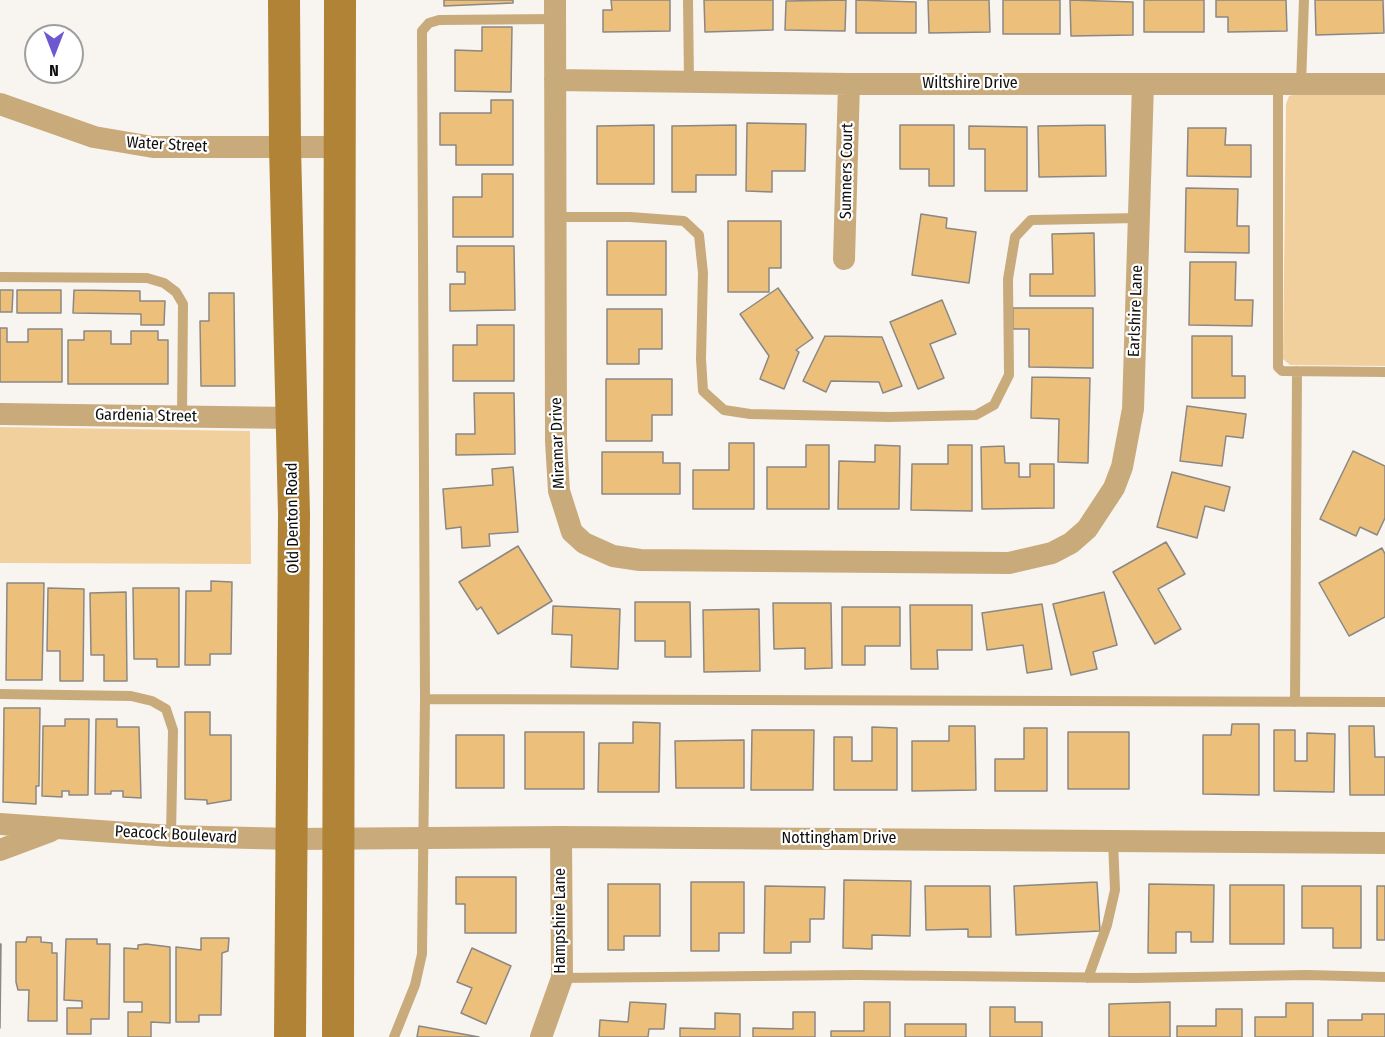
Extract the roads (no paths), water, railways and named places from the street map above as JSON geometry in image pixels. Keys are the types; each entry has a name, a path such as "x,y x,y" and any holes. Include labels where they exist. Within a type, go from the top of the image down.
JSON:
{"main road":[{"name":"Old Denton Road","path":"284,0 285,147 292,418 293,839 290,1037"},
{"path":"338,1037 340,0"}],"street":[{"name":"Miramar Drive","path":"555,9 556,441 559,491 572,532 584,543 613,556 640,560 1009,563 1052,553 1071,543 1087,529"},
{"name":"Wiltshire Drive","path":"555,80 849,84 1385,84"},
{"name":"Sumners Court","path":"844,259 849,84"},
{"name":"Earlshire Lane","path":"1087,529 1114,488 1122,467 1133,409 1143,84"},
{"name":"Water Street","path":"0,104 94,137 118,143 153,147 340,147"},
{"name":"Gardenia Street","path":"0,414 292,418"},
{"name":"Peacock Boulevard","path":"0,824 171,836 293,839"},
{"name":"Peacock Boulevard","path":"0,850 58,828"},
{"name":"Nottingham Drive","path":"293,839 561,837 1385,843"},
{"name":"Hampshire Lane","path":"541,1037 561,978 561,837"}],"lane":[{"path":"688,0 690,82"},
{"path":"1300,84 1304,0"},
{"path":"394,1037 415,985 422,954 425,699 422,31 429,23 439,20 555,9"},
{"path":"1278,84 1276,360 1282,371 1385,372"},
{"path":"556,218 630,217 684,221 699,235 703,273 700,359 703,391 724,410 750,414 889,417 976,415 994,405 1009,375 1008,279 1015,237 1031,220 1139,218"},
{"path":"0,277 147,278 164,283 176,292 183,304 182,417"},
{"path":"1295,702 1297,371"},
{"path":"0,694 131,696 152,701 166,709 173,730 171,836"},
{"path":"425,699 1385,702"},
{"path":"1088,978 1107,925 1115,890 1113,841"},
{"path":"561,978 857,975 1088,978 1307,975 1385,977"}]}
